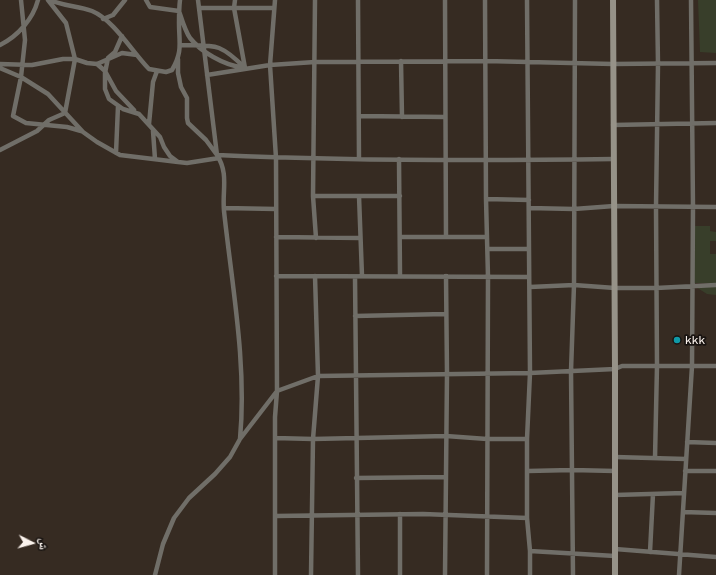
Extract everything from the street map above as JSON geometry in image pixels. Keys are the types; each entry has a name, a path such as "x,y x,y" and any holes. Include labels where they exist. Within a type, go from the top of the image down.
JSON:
{"street":[{"path":"21,0 25,25 25,40 21,77 13,116 26,123 67,127 83,132"},
{"path":"0,45 11,39 25,25 36,9 38,0"},
{"path":"49,0 92,12 103,19 122,36 149,69 166,72 172,70 178,59"},
{"path":"49,0 66,23 75,59 65,113"},
{"path":"103,19 113,15 125,0"},
{"path":"146,0 150,7 179,12"},
{"path":"180,0 180,45 178,73 181,87 187,98 188,123 206,140 218,156 222,163 224,173 224,208 242,372 242,413 240,440"},
{"path":"198,0 202,47 218,156"},
{"path":"234,0 234,8 245,68"},
{"path":"275,0 270,64 276,158 277,391 275,438 275,575"},
{"path":"315,0 314,196 316,238"},
{"path":"358,0 359,158"},
{"path":"445,0 446,237"},
{"path":"486,0 486,199 488,249 487,575"},
{"path":"527,0 530,287 527,518 530,551 530,575"},
{"path":"573,575 571,371 574,285 575,0"},
{"path":"613,0 616,495 615,575"},
{"path":"655,458 657,366 657,0"},
{"path":"679,575 692,366 693,207 691,0"},
{"path":"199,8 274,8"},
{"path":"179,12 190,37 220,61 245,68"},
{"path":"122,36 115,52 108,58 105,71 105,89 109,99 122,109 136,112"},
{"path":"180,45 220,48 245,68"},
{"path":"0,64 32,65 63,59 75,59 87,63 97,64 122,53 137,55"},
{"path":"401,61 402,117"},
{"path":"207,75 270,64 315,62 486,61 613,64 716,63"},
{"path":"97,64 105,71 116,91 149,124 160,137 164,148 170,156 178,162"},
{"path":"0,68 21,77 48,94 83,132 120,155 187,163 218,156 399,159 614,159"},
{"path":"149,124 153,82 157,71"},
{"path":"116,153 118,106"},
{"path":"0,150 37,131 49,120 65,113"},
{"path":"359,116 445,118"},
{"path":"613,125 716,123"},
{"path":"153,129 154,159"},
{"path":"399,159 400,276"},
{"path":"314,196 400,196"},
{"path":"359,196 362,276"},
{"path":"486,199 529,200"},
{"path":"529,208 574,209 614,206 716,207"},
{"path":"224,208 276,209"},
{"path":"276,237 360,238"},
{"path":"400,237 487,237"},
{"path":"488,249 529,249"},
{"path":"276,276 529,277"},
{"path":"311,575 313,439 318,376 315,276"},
{"path":"355,276 358,575"},
{"path":"445,575 447,374 446,276"},
{"path":"530,287 574,285 615,288 716,286"},
{"path":"355,316 446,314"},
{"path":"155,575 163,544 174,518 189,498 215,474 230,457 240,440 277,391 318,376 530,373 615,369 622,366 716,366"},
{"path":"275,438 313,439 446,436 487,439 527,439"},
{"path":"687,442 716,443 716,439"},
{"path":"615,457 686,459"},
{"path":"528,471 615,471"},
{"path":"685,471 716,471"},
{"path":"356,478 446,477"},
{"path":"616,495 684,493"},
{"path":"650,552 653,494"},
{"path":"683,512 716,513"},
{"path":"275,516 400,514 527,518"},
{"path":"400,514 400,575"},
{"path":"615,549 716,557"},
{"path":"530,551 615,556"}],"green space":[{"path":"698,0 716,0 716,53 700,52"},
{"path":"694,226 710,226 710,231 716,232 716,241 710,241 710,254 716,254 716,283 694,283"},
{"path":"696,287 716,287 716,295 707,294"}],"place":[{"name":"kkk","path":"677,340"}]}
